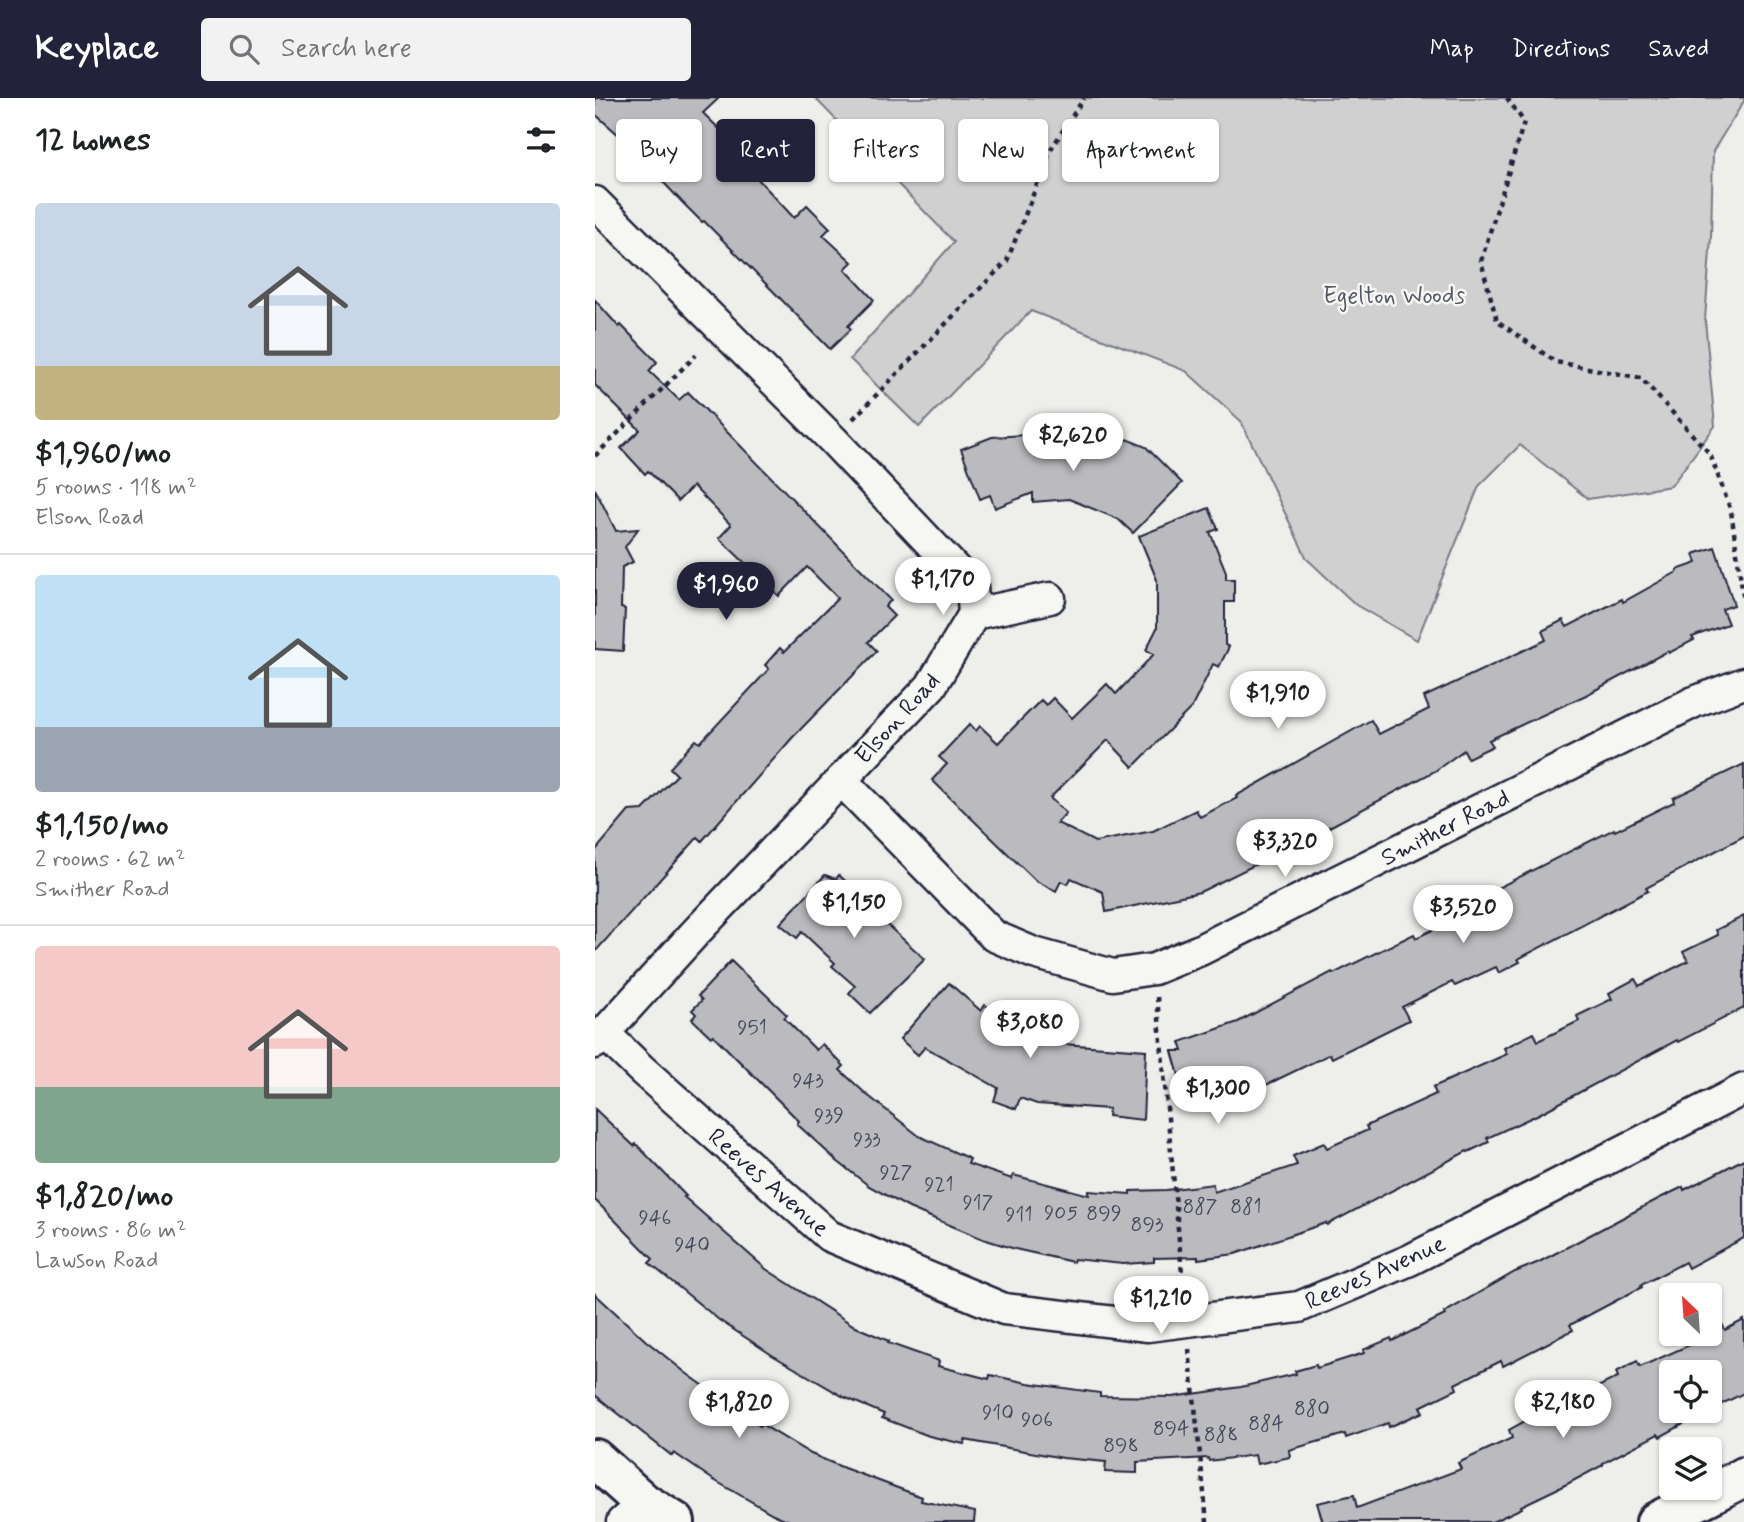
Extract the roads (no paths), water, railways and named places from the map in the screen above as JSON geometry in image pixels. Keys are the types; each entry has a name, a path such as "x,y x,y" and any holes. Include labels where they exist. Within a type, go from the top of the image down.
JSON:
{"street":[{"path":"595,202 833,440 972,587 974,614 1049,598"},
{"name":"Elson Road","path":"600,1038 695,933 931,686 974,614"},
{"name":"Smither Road","path":"841,780 994,936 1034,953 1113,975 1154,969 1213,944 1694,702 1744,683"},
{"name":"Reeves Avenue","path":"600,1038 641,1069 829,1236 1004,1309 1148,1326 1299,1307 1410,1260 1744,1089"},
{"path":"595,1459 647,1516"},
{"path":"1656,1522 1744,1477"}],"park label":[{"name":"Egelton Woods","path":"1394,295"}]}
